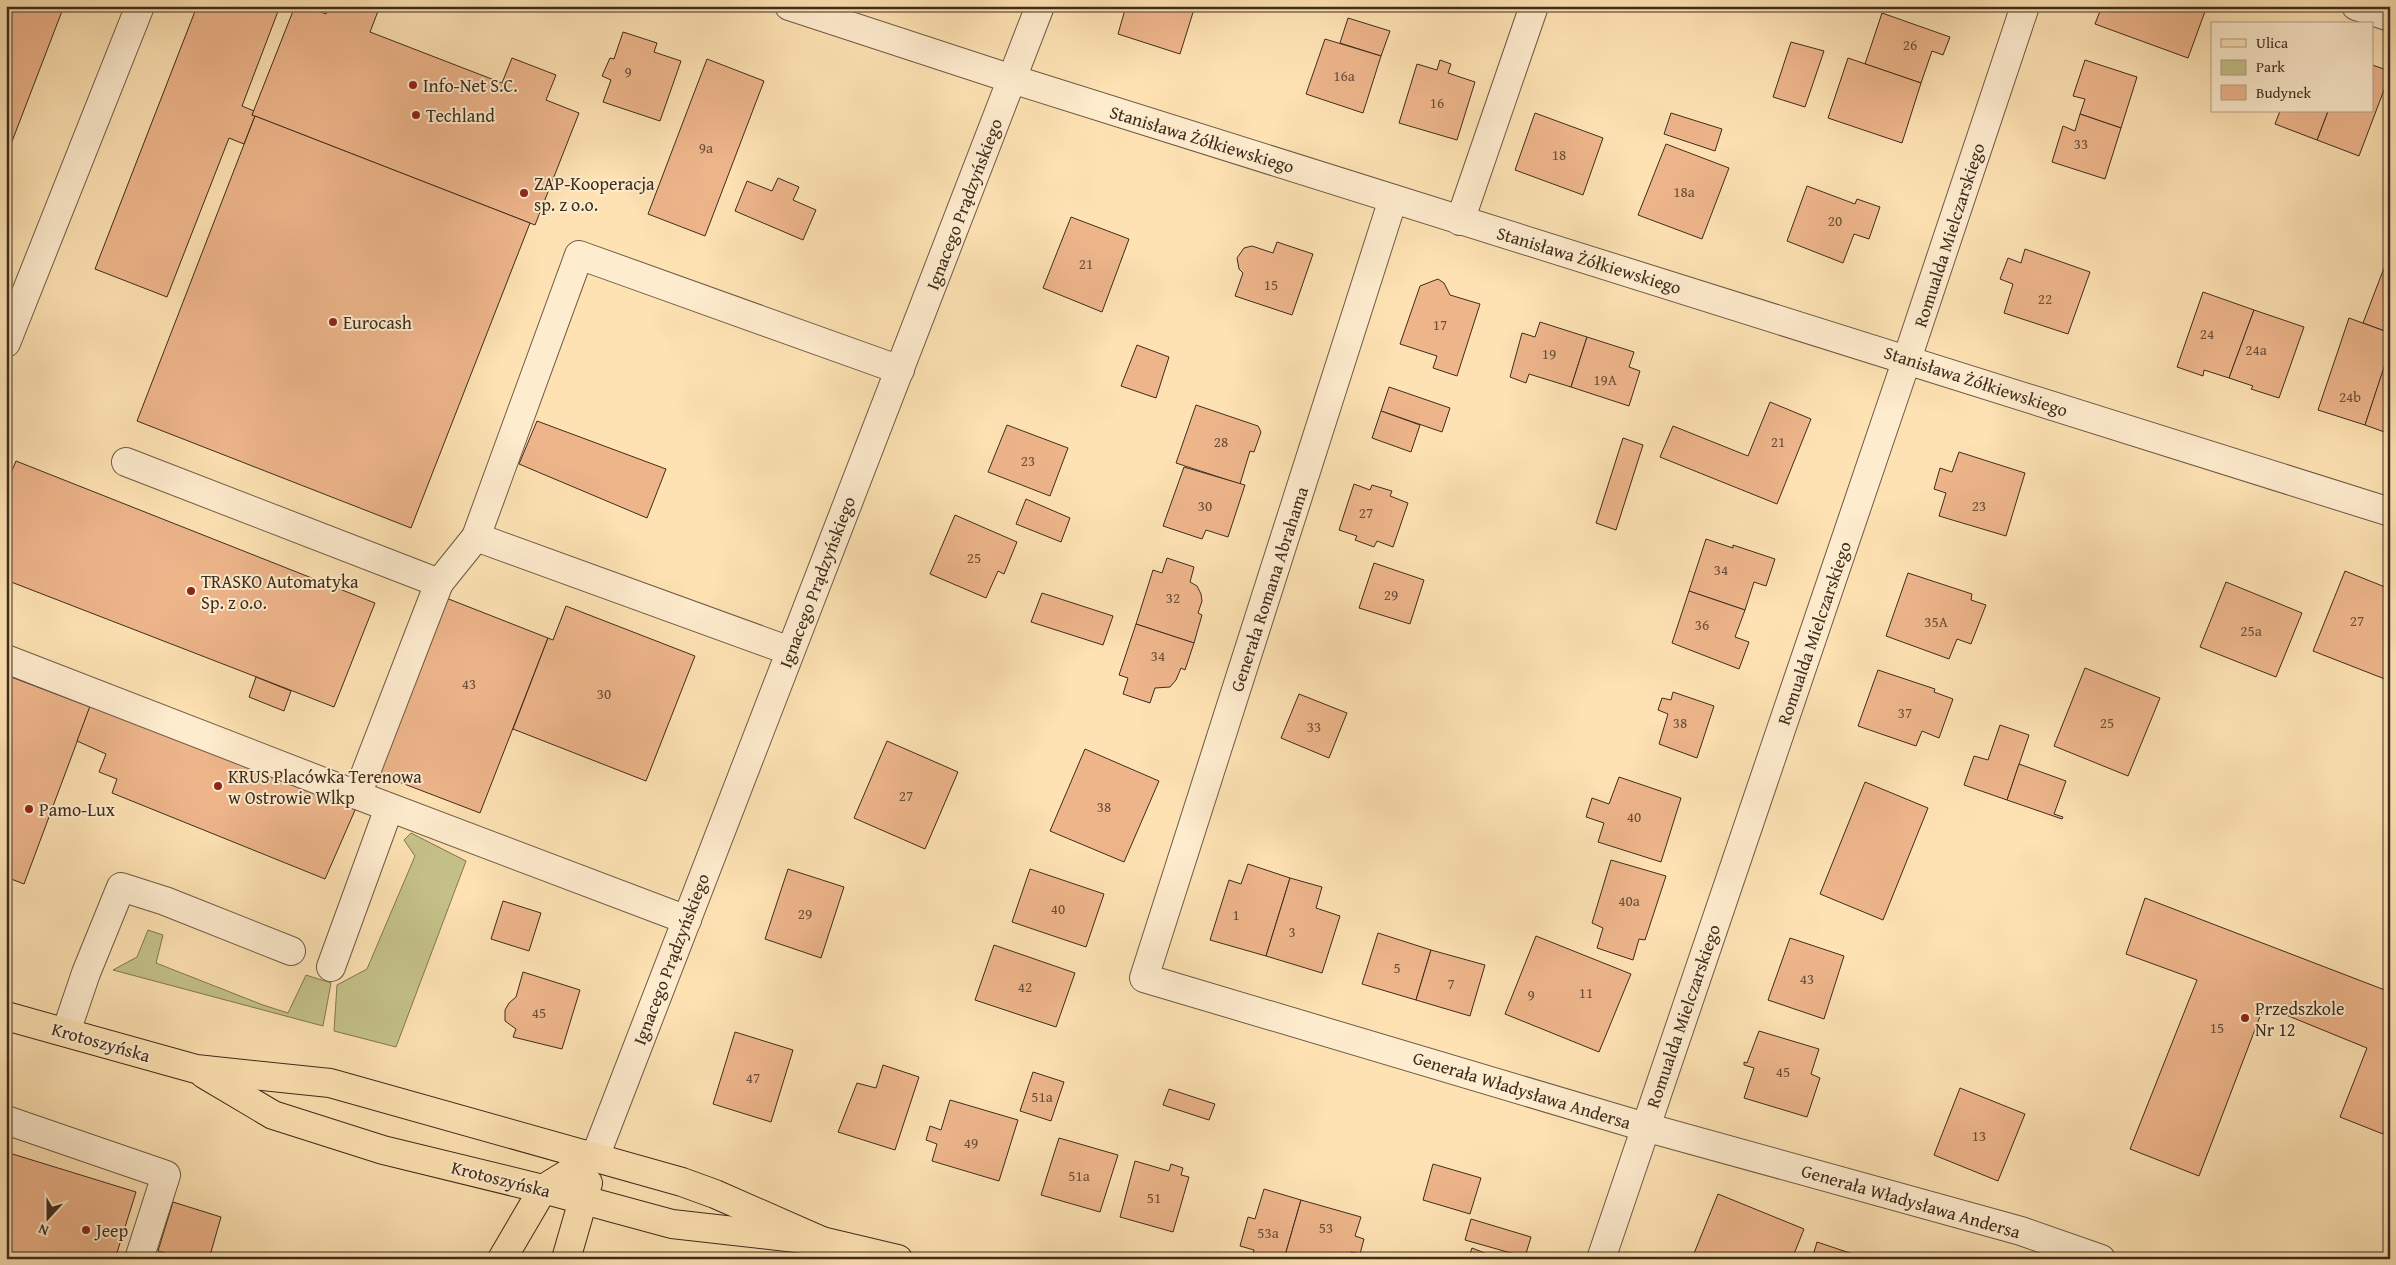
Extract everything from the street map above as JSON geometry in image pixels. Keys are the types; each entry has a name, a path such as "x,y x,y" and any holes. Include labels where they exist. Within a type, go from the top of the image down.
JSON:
{"main road":[{"name":"Krotoszyńska","path":"6,1016 196,1069 330,1082 594,1157 715,1194 822,1241"},
{"name":"Krotoszyńska","path":"196,1069 273,1116 382,1150 543,1189 672,1224 822,1241 898,1259"},
{"path":"502,1259 543,1189 594,1157"},
{"path":"566,1259 594,1157"}],"street":[{"path":"6,343 140,6"},
{"name":"Stanisława Żółkiewskiego","path":"789,6 1460,221 1907,359 2390,512"},
{"name":"Ignacego Prądzyńskiego","path":"594,1157 1040,6"},
{"path":"1460,221 1534,6"},
{"name":"Romualda Mielczarskiego","path":"1600,1259 1907,359 2025,6"},
{"path":"2356,6 2390,17"},
{"name":"Generała Romana Abrahama","path":"1144,978 1393,199"},
{"path":"357,795 439,583 476,537 579,255 900,370"},
{"path":"126,462 439,583"},
{"path":"476,537 790,652"},
{"path":"6,659 389,808 687,920"},
{"path":"331,967 389,808"},
{"path":"66,1032 86,973 121,887 291,951"},
{"name":"Generała Władysława Andersa","path":"1144,978 1645,1127 2021,1231 2101,1259"},
{"path":"6,1120 166,1175 139,1259"}],"green space":[{"path":"411,833 466,861 396,1047 334,1031 337,985 367,969 415,856 404,840"},
{"path":"148,930 163,935 156,963 288,1013 306,975 331,983 323,1026 113,970 137,957"}],"building":[{"path":"6,6 64,6 6,157"},
{"path":"197,6 280,6 242,106 254,111 252,115 255,116 244,144 229,138 167,297 95,269"},
{"name":"Techland","path":"295,6 305,6 326,14 330,6 380,6 370,32 502,83 512,58 556,75 546,100 579,113 535,225 252,115"},
{"path":"1126,6 1195,6 1180,54 1118,34"},
{"path":"2102,6 2207,6 2188,58 2095,24"},
{"path":"1882,13 1950,37 1943,55 1932,51 1921,83 1865,64"},
{"path":"1348,18 1390,31 1381,56 1340,43"},
{"path":"623,32 657,43 654,52 681,61 660,121 603,102 611,80 602,76 610,58 614,59"},
{"path":"1325,39 1381,56 1363,113 1306,94"},
{"path":"1791,42 1824,51 1805,107 1773,97"},
{"path":"1848,58 1921,83 1902,143 1828,118"},
{"path":"707,59 764,81 705,236 648,214"},
{"path":"1440,60 1451,64 1448,73 1475,82 1457,140 1399,123 1417,64 1437,70"},
{"path":"2085,60 2137,77 2121,128 2080,114 2085,99 2073,96"},
{"path":"2374,66 2390,71 2359,156 2317,140 2328,112 2374,112"},
{"path":"2280,112 2328,112 2317,140 2275,124"},
{"path":"1535,113 1603,138 1583,195 1515,170"},
{"path":"1671,113 1722,129 1715,151 1664,134"},
{"path":"2080,114 2121,128 2105,179 2052,162 2063,126 2075,131"},
{"name":"Eurocash","path":"255,116 530,223 411,528 137,421"},
{"path":"1666,144 1729,168 1702,239 1638,215"},
{"path":"778,178 799,187 793,200 816,210 803,240 735,211 747,181 772,191"},
{"path":"1807,186 1855,204 1857,199 1880,207 1869,239 1854,234 1843,263 1787,241"},
{"path":"1071,217 1129,239 1102,312 1043,288"},
{"path":"1277,242 1313,254 1292,315 1235,296 1243,273 1239,269 1237,258 1244,248 1252,246 1273,253"},
{"path":"2025,249 2090,272 2068,334 2004,313 2013,284 2000,279 2008,258 2021,263"},
{"path":"2384,268 2390,270 2390,333 2363,323"},
{"path":"1438,279 1444,283 1450,295 1480,304 1457,376 1433,368 1437,356 1400,344 1420,286"},
{"path":"2203,292 2254,310 2229,378 2204,370 2203,376 2177,367"},
{"path":"2254,310 2304,327 2279,398 2251,389 2253,386 2229,378"},
{"path":"2349,318 2390,333 2390,350 2365,425 2318,410"},
{"path":"1540,322 1587,337 1571,387 1529,374 1526,383 1510,377 1522,333 1535,337"},
{"path":"1587,337 1634,352 1629,367 1640,371 1629,406 1571,387"},
{"path":"1137,345 1169,357 1156,398 1121,386"},
{"path":"2385,364 2390,365 2390,434 2365,425"},
{"path":"1389,387 1450,408 1442,432 1381,411"},
{"path":"1770,402 1811,419 1777,504 1660,457 1673,426 1748,456"},
{"path":"1196,405 1258,426 1261,432 1254,452 1250,451 1240,484 1176,463"},
{"path":"1381,411 1420,425 1411,452 1372,438"},
{"path":"537,421 666,469 647,518 519,464"},
{"path":"1007,425 1068,448 1050,496 988,472"},
{"path":"1623,438 1643,445 1616,530 1596,523"},
{"path":"1959,452 2025,473 2006,536 1939,516 1946,493 1934,489 1940,468 1952,472"},
{"name":"TRASKO Automatyka Sp. z o.o.","path":"16,461 375,603 334,707 6,580 6,485"},
{"path":"1184,467 1245,485 1228,537 1206,530 1202,539 1163,526"},
{"path":"1354,484 1370,490 1372,485 1392,491 1390,496 1408,503 1393,547 1377,541 1374,547 1355,540 1357,536 1339,530"},
{"path":"1026,499 1070,518 1061,542 1016,524"},
{"path":"955,515 1017,542 1004,574 998,571 986,598 930,574"},
{"path":"1706,539 1733,548 1733,545 1775,559 1766,586 1754,582 1745,610 1689,591"},
{"path":"1167,558 1194,567 1190,582 1197,586 1201,594 1202,601 1198,613 1202,615 1194,643 1136,624 1153,570 1162,573"},
{"path":"1374,563 1424,580 1410,624 1359,608"},
{"path":"2345,571 2390,589 2390,681 2313,651"},
{"path":"1908,573 1972,594 1971,600 1986,605 1971,644 1957,639 1949,659 1886,636"},
{"path":"2226,582 2302,613 2276,677 2200,647"},
{"path":"1689,591 1745,610 1735,637 1749,642 1739,669 1672,643"},
{"path":"1042,593 1113,616 1103,645 1031,622"},
{"path":"441,596 548,638 480,813 373,772"},
{"path":"566,606 695,656 646,781 513,729 548,638 553,640"},
{"path":"1136,624 1194,643 1185,670 1181,668 1176,680 1170,687 1155,688 1150,703 1123,694 1128,678 1119,675"},
{"path":"2085,668 2160,698 2128,776 2054,746"},
{"path":"1878,670 1935,689 1934,692 1953,699 1939,738 1922,731 1916,746 1858,726"},
{"name":"Pamo-Lux","path":"6,675 90,707 24,884 6,877"},
{"path":"256,677 291,691 284,711 249,697"},
{"path":"1673,692 1714,706 1697,758 1659,744 1668,714 1658,710 1662,698 1671,700"},
{"path":"1299,694 1347,713 1329,758 1281,738"},
{"name":"KRUS Placówka Terenowa w Ostrowie Wlkp","path":"93,698 359,801 325,879 112,793 117,779 99,772 106,754 77,741"},
{"path":"2000,725 2029,735 2007,800 1964,785 1974,756 1988,760"},
{"path":"887,741 958,772 925,849 854,818"},
{"path":"1085,749 1159,781 1124,862 1050,831"},
{"path":"2019,764 2066,781 2054,814 2063,817 2062,819 2007,800"},
{"path":"1619,777 1681,798 1661,862 1598,842 1604,823 1586,817 1592,798 1609,804"},
{"path":"1865,782 1928,808 1883,920 1820,894"},
{"path":"1611,860 1666,876 1645,940 1639,939 1633,960 1597,948 1603,928 1592,923"},
{"path":"1248,864 1290,878 1266,956 1210,940 1229,880 1241,884"},
{"path":"788,869 844,887 821,958 765,939"},
{"path":"1030,869 1104,894 1086,947 1012,922"},
{"path":"1290,878 1322,887 1316,908 1340,916 1322,973 1266,956"},
{"path":"2145,898 2390,992 2390,1117 2383,1134 2340,1117 2367,1048 2264,1006 2199,1176 2130,1149 2197,980 2126,954"},
{"path":"503,901 541,913 529,951 491,939"},
{"path":"1378,933 1431,950 1416,1000 1362,984"},
{"path":"1536,936 1631,974 1599,1052 1505,1014"},
{"path":"1790,938 1844,956 1824,1019 1768,1000"},
{"path":"994,945 1075,973 1056,1027 975,1000"},
{"path":"1431,950 1485,965 1470,1016 1416,1000"},
{"path":"523,972 580,990 562,1049 513,1037 516,1029 505,1021 505,1010 516,997"},
{"path":"1759,1031 1819,1049 1811,1074 1820,1078 1807,1117 1744,1098 1754,1068 1744,1065 1744,1062 1747,1063"},
{"path":"735,1032 793,1050 771,1122 713,1104"},
{"path":"883,1065 919,1077 895,1150 838,1132 857,1083 876,1088"},
{"path":"1033,1072 1064,1082 1051,1121 1020,1111"},
{"path":"1960,1088 2025,1114 1998,1181 1934,1155"},
{"path":"1169,1089 1215,1104 1209,1120 1163,1105"},
{"path":"950,1100 1018,1120 999,1181 932,1161 937,1144 926,1140 930,1126 941,1130"},
{"path":"1059,1138 1118,1155 1100,1212 1041,1195"},
{"path":"6,1152 136,1192 115,1259 6,1259"},
{"path":"1135,1161 1169,1171 1171,1164 1183,1168 1181,1175 1189,1177 1173,1232 1120,1217"},
{"path":"1433,1164 1481,1178 1470,1214 1423,1200"},
{"path":"1264,1189 1301,1200 1284,1259 1266,1259 1253,1255 1254,1250 1240,1246 1248,1217 1255,1219"},
{"path":"1718,1194 1804,1229 1792,1259 1699,1259 1693,1256"},
{"path":"1301,1200 1361,1217 1355,1236 1364,1239 1360,1254 1351,1252 1349,1259 1284,1259"},
{"path":"173,1202 221,1217 209,1259 186,1259 158,1251"},
{"path":"1471,1219 1531,1237 1525,1257 1465,1240"},
{"path":"1817,1242 1850,1253 1848,1259 1812,1259"},
{"path":"1472,1248 1500,1259 1468,1259"},
{"path":"1850,1253 1868,1259 1848,1259"}],"place":[{"name":"Info-Net S.C.","path":"413,85"},
{"name":"Techland","path":"416,115"},
{"name":"ZAP-Kooperacja sp. z o.o.","path":"524,193"},
{"name":"Eurocash","path":"333,322"},
{"name":"TRASKO Automatyka Sp. z o.o.","path":"191,591"},
{"name":"KRUS Placówka Terenowa w Ostrowie Wlkp","path":"218,786"},
{"name":"Pamo-Lux","path":"29,809"},
{"name":"Przedszkole Nr 12","path":"2245,1018"},
{"name":"Jeep","path":"86,1230"}]}
